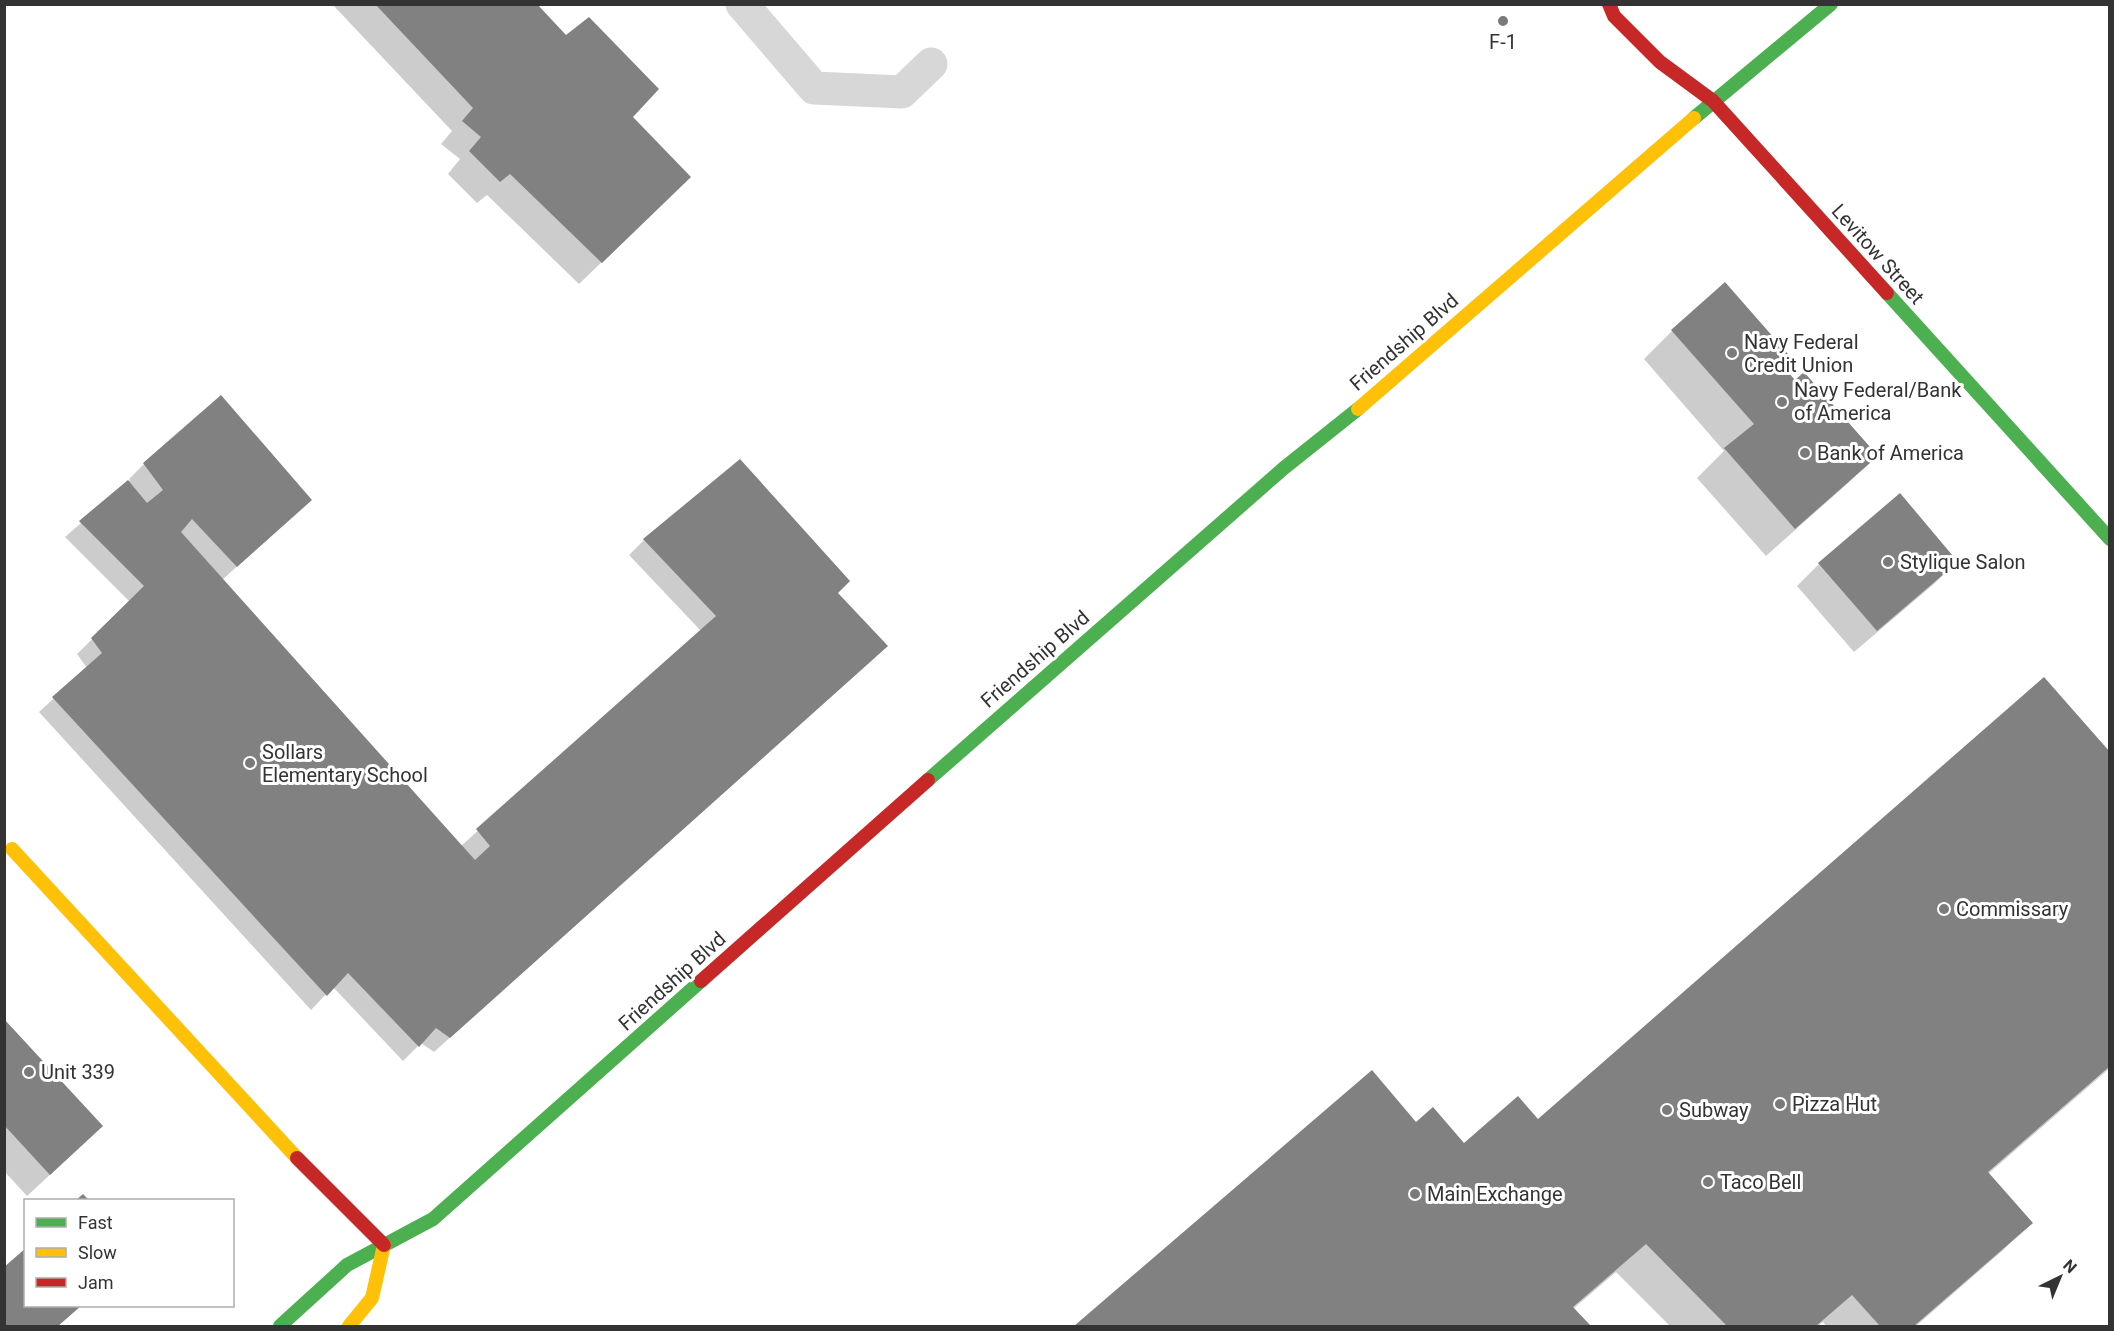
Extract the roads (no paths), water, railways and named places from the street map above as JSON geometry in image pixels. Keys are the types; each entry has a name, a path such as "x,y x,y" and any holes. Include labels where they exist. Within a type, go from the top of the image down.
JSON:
{"street":[{"path":"742,4 814,88 902,92 931,64"},
{"name":"Levitow Street","path":"1609,4 1614,16 1660,63 1713,101 2109,538"},
{"name":"Friendship Blvd","path":"280,1326 347,1265 433,1219 1092,634 1284,468 1334,429 1713,101 1831,4"},
{"path":"8,852 321,1184 384,1245 372,1298 349,1326"}],"place":[{"name":"F-1","path":"1503,21"},
{"name":"Navy Federal Credit Union","path":"1732,353"},
{"name":"Navy Federal/Bank of America","path":"1782,402"},
{"name":"Bank of America","path":"1805,453"},
{"name":"Stylique Salon","path":"1888,562"},
{"name":"Sollars Elementary School","path":"250,763"},
{"name":"Commissary","path":"1944,909"},
{"name":"Unit 339","path":"29,1072"},
{"name":"Pizza Hut","path":"1780,1104"},
{"name":"Subway","path":"1667,1110"},
{"name":"Taco Bell","path":"1708,1182"},
{"name":"Main Exchange","path":"1415,1194"}]}
